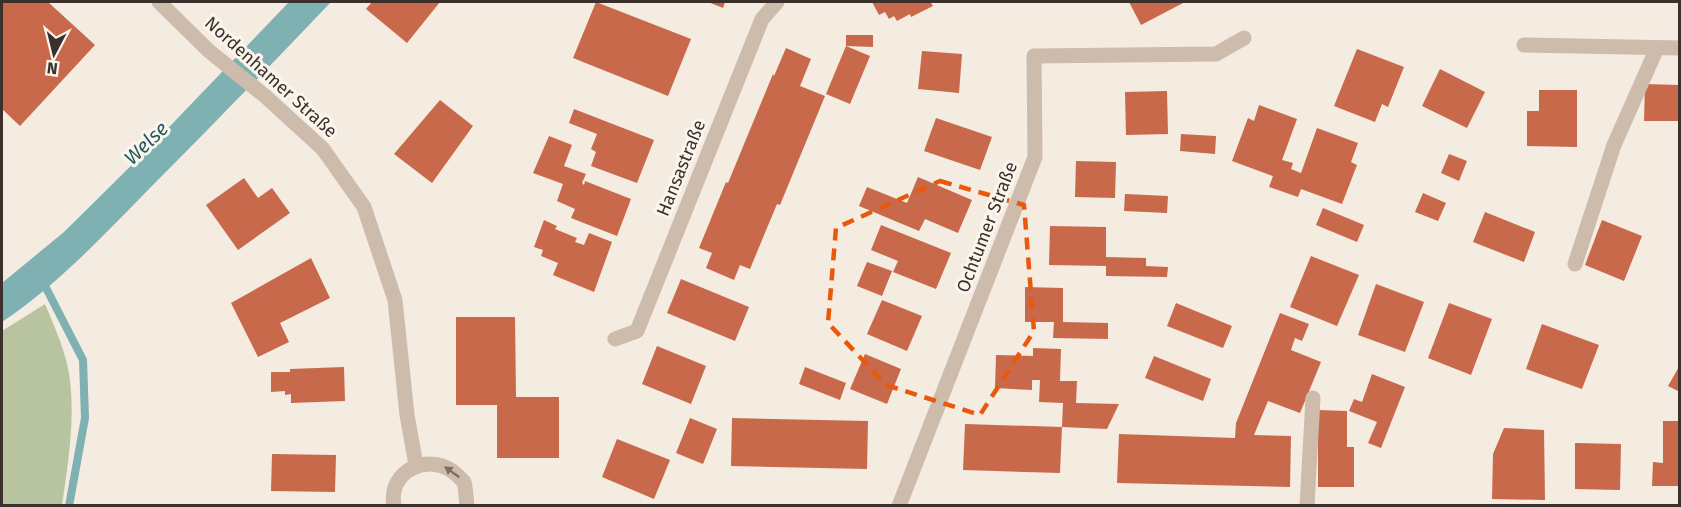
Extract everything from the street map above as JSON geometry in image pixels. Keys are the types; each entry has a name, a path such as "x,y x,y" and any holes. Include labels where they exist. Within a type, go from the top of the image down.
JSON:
{"street":[{"name":"Nordenhamer Straße","path":"159,2 209,51 265,96 323,149 364,207 395,300 406,415 416,465"},
{"name":"Hansastraße","path":"615,339 636,331 762,20 777,2"},
{"name":"Ochtumer Straße","path":"899,506 1035,157 1034,56 1216,54 1244,38"},
{"path":"1524,45 1680,48"},
{"path":"1575,264 1614,145 1657,48"},
{"path":"1307,506 1314,399"},
{"path":"394,506 396,486 405,473 416,465 431,463 450,468 464,482 467,506"}],"highlighted area":[{"path":"940,181 1024,205 1034,331 980,415 886,385 828,323 836,228"}],"green space":[{"path":"45,304 60,341 70,380 72,411 70,443 62,505 2,505 2,331"}],"water":[{"path":"289,2 331,2 95,244 41,293 2,322 2,283 64,232 150,147"}],"building":[{"path":"2,2 48,2 95,45 20,126 2,109"},
{"path":"372,2 440,2 407,43 366,9"},
{"path":"596,2 691,39 668,96 573,58"},
{"path":"708,2 725,2 723,8"},
{"path":"872,2 935,2 931,3 933,6 911,17 910,14 897,21 894,16 889,19 885,12 879,15"},
{"path":"1129,2 1185,2 1141,25"},
{"path":"846,35 873,35 873,47 846,46"},
{"path":"846,46 870,56 850,104 826,94"},
{"path":"786,48 811,59 800,86 825,96 780,205 777,204 750,269 740,265 734,280 706,268 712,253 699,248"},
{"path":"1357,49 1404,67 1388,107 1382,104 1375,122 1334,106"},
{"path":"922,51 962,54 959,93 918,89"},
{"path":"1440,69 1485,92 1467,128 1422,106"},
{"path":"1645,84 1679,85 1678,121 1644,121"},
{"path":"1539,90 1577,90 1577,147 1527,146 1527,111 1539,111"},
{"path":"1167,91 1168,134 1126,135 1125,92"},
{"path":"440,100 473,126 432,183 394,154"},
{"path":"1259,105 1297,119 1282,160 1293,163 1291,169 1301,173 1317,128 1358,143 1351,162 1357,165 1342,204 1301,189 1298,197 1269,187 1273,176 1232,161 1248,118 1254,121"},
{"path":"574,109 654,140 637,183 591,166 596,152 591,149 597,134 569,123"},
{"path":"936,118 992,137 980,170 924,151"},
{"path":"1181,134 1216,136 1215,154 1180,151"},
{"path":"549,136 572,145 564,166 586,174 582,183 584,185 585,181 631,199 617,236 571,218 575,209 557,201 563,184 533,173"},
{"path":"1449,154 1467,161 1459,181 1441,173"},
{"path":"1076,161 1116,162 1115,198 1075,197"},
{"path":"918,177 972,200 958,233 925,219 919,231 859,206 867,187 907,203"},
{"path":"244,178 258,198 272,188 290,213 238,250 206,205"},
{"path":"1423,193 1446,203 1438,221 1415,212"},
{"path":"1125,194 1168,196 1167,213 1124,211"},
{"path":"1323,208 1364,225 1357,242 1316,225"},
{"path":"1485,212 1535,232 1524,262 1473,242"},
{"path":"544,220 557,226 555,229 577,238 575,242 584,245 589,233 612,242 594,292 553,275 558,263 541,256 543,250 534,247"},
{"path":"1602,220 1642,236 1624,281 1585,265"},
{"path":"881,225 951,253 936,289 893,272 898,261 871,250"},
{"path":"1050,226 1106,227 1106,257 1146,258 1146,266 1168,267 1167,277 1106,276 1106,266 1049,265"},
{"path":"1311,256 1359,275 1337,326 1290,307"},
{"path":"311,258 330,298 280,323 289,342 258,357 231,303"},
{"path":"867,262 892,271 882,296 857,286"},
{"path":"681,279 749,307 735,341 667,313"},
{"path":"1376,284 1424,302 1405,352 1358,335"},
{"path":"1025,287 1063,288 1063,322 1108,323 1108,339 1053,338 1054,322 1025,322"},
{"path":"882,300 922,316 907,351 867,334"},
{"path":"1176,303 1232,326 1223,348 1167,326"},
{"path":"1449,303 1492,319 1471,375 1428,358"},
{"path":"1280,313 1309,324 1302,341 1295,338 1291,350 1321,362 1300,413 1268,401 1254,435 1291,436 1290,487 1117,483 1119,434 1235,438 1236,423"},
{"path":"456,317 515,317 516,397 559,397 559,458 497,458 497,405 456,405"},
{"path":"1542,324 1599,345 1582,389 1526,369"},
{"path":"657,346 706,366 691,404 642,384"},
{"path":"1033,348 1061,349 1060,381 1077,381 1076,403 1119,404 1107,429 1062,427 1063,403 1039,402 1040,380 1032,380 1032,390 995,388 996,355 1033,356"},
{"path":"865,354 901,369 887,404 850,389"},
{"path":"1154,356 1211,379 1203,401 1145,378"},
{"path":"1680,365 1680,392 1668,386"},
{"path":"344,367 345,401 291,403 291,394 285,395 285,391 271,392 271,372"},
{"path":"805,367 846,383 840,400 799,384"},
{"path":"1372,374 1405,387 1381,448 1368,443 1377,422 1349,411 1354,399 1362,402"},
{"path":"1318,410 1347,411 1347,447 1354,447 1354,487 1318,487"},
{"path":"690,418 717,429 703,464 676,453"},
{"path":"732,418 868,421 867,469 731,466"},
{"path":"1663,421 1680,421 1680,486 1652,486 1653,462 1663,463"},
{"path":"965,424 1062,427 1060,473 963,470"},
{"path":"1504,428 1544,430 1545,500 1492,499 1493,454"},
{"path":"617,439 670,460 654,499 602,477"},
{"path":"1575,443 1621,444 1620,490 1575,489"},
{"path":"272,454 336,455 335,492 271,491"}],"waterway":[{"path":"42,280 83,360 85,418 69,506"}],"water label":[{"name":"Welse","path":"146,143"}]}
